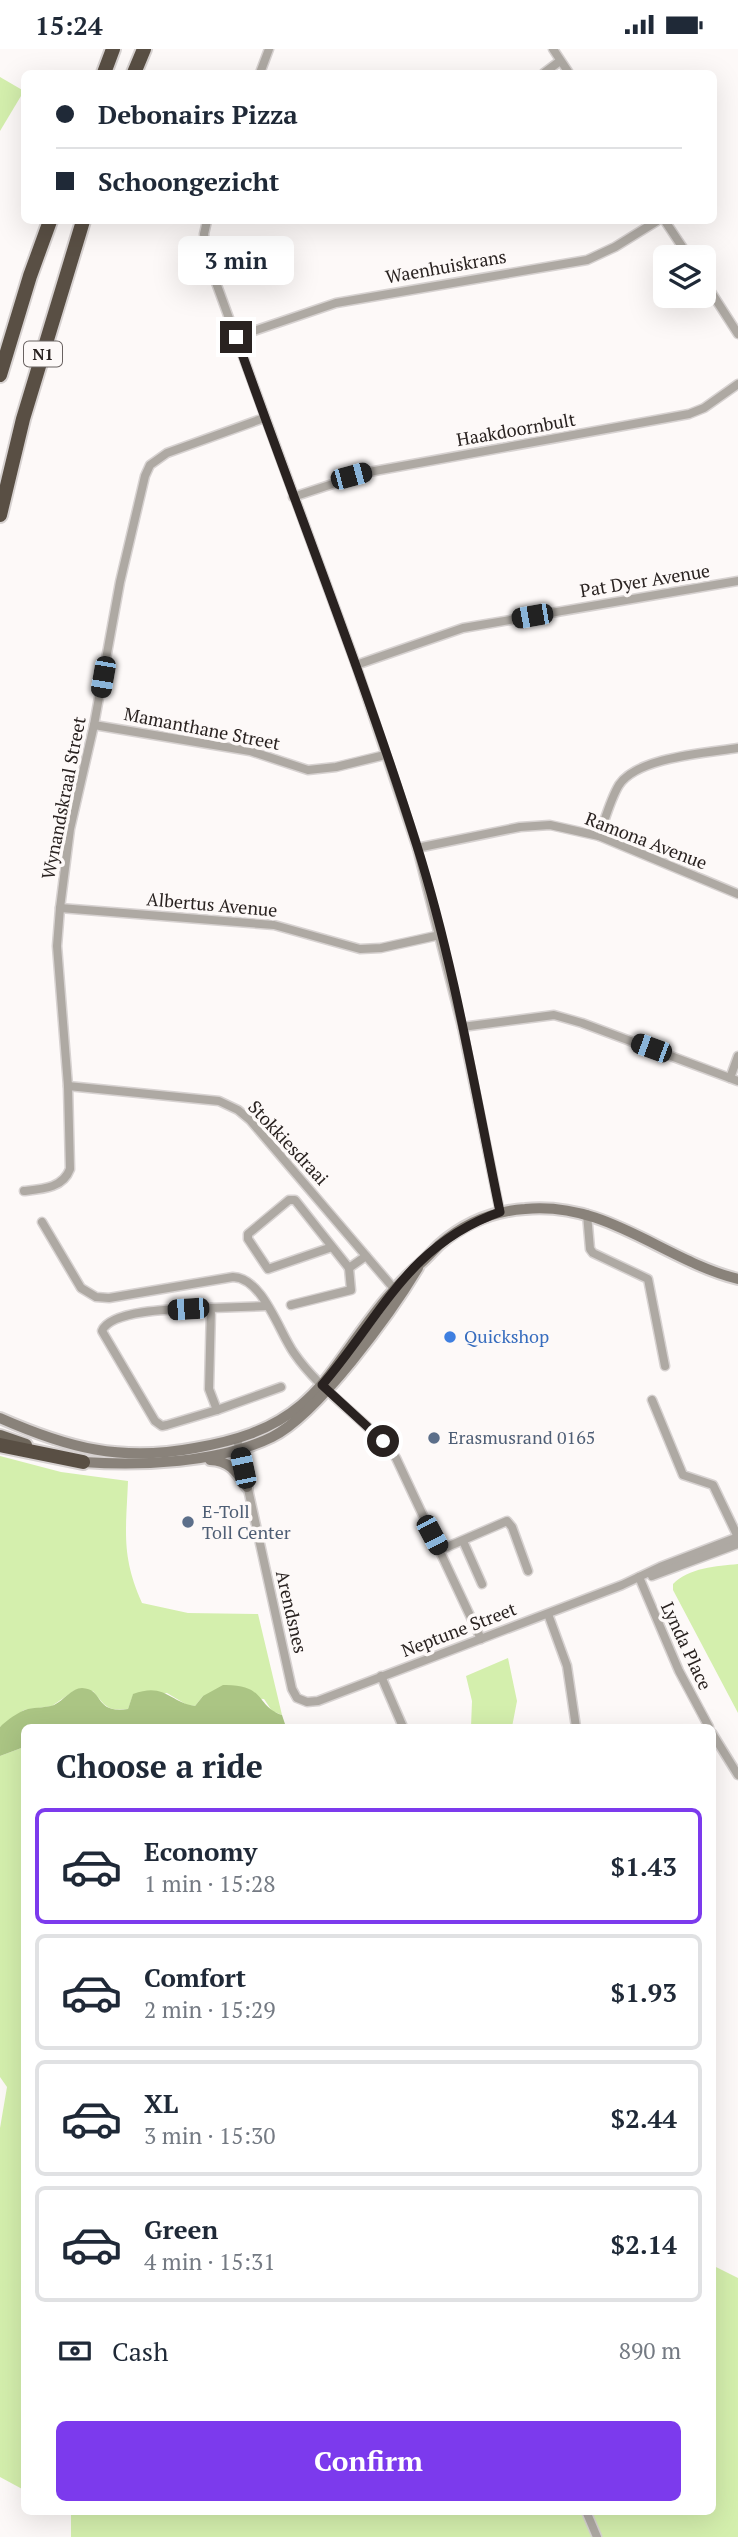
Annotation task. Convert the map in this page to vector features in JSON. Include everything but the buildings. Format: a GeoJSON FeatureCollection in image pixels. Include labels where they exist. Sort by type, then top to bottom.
{"type":"FeatureCollection","features":[{"type":"Feature","properties":{"kind":"highway"},"geometry":{"type":"LineString","coordinates":[[105,70],[113,49]]}},
{"type":"Feature","properties":{"kind":"highway"},"geometry":{"type":"LineString","coordinates":[[135,70],[144,49]]}},
{"type":"Feature","properties":{"kind":"highway","name":"N1"},"geometry":{"type":"LineString","coordinates":[[0,375],[49,224]]}},
{"type":"Feature","properties":{"kind":"highway","name":"N1"},"geometry":{"type":"LineString","coordinates":[[0,515],[23,419],[82,224]]}},
{"type":"Feature","properties":{"kind":"highway"},"geometry":{"type":"LineString","coordinates":[[0,1445],[83,1462]]}},
{"type":"Feature","properties":{"kind":"main road"},"geometry":{"type":"LineString","coordinates":[[0,1418],[52,1439],[124,1454],[165,1454],[238,1444],[279,1433],[296,1421],[378,1327],[406,1275],[452,1234],[474,1221],[500,1212],[552,1207],[587,1214],[616,1225],[704,1268],[738,1279]]}},
{"type":"Feature","properties":{"kind":"main road"},"geometry":{"type":"LineString","coordinates":[[0,1436],[83,1462],[118,1465],[213,1460],[225,1462],[233,1467],[247,1487]]}},
{"type":"Feature","properties":{"kind":"main road"},"geometry":{"type":"LineString","coordinates":[[160,1462],[218,1454],[238,1444]]}},
{"type":"Feature","properties":{"kind":"street"},"geometry":{"type":"LineString","coordinates":[[261,70],[269,49]]}},
{"type":"Feature","properties":{"kind":"street"},"geometry":{"type":"LineString","coordinates":[[552,49],[567,70]]}},
{"type":"Feature","properties":{"kind":"street"},"geometry":{"type":"LineString","coordinates":[[548,70],[560,61]]}},
{"type":"Feature","properties":{"kind":"street"},"geometry":{"type":"LineString","coordinates":[[206,224],[204,234],[206,258],[356,666],[417,848],[462,1027],[500,1212]]}},
{"type":"Feature","properties":{"kind":"street","name":"Waenhuiskrans"},"geometry":{"type":"LineString","coordinates":[[236,337],[336,303],[587,260],[608,251],[652,224]]}},
{"type":"Feature","properties":{"kind":"street"},"geometry":{"type":"LineString","coordinates":[[667,224],[681,245]]}},
{"type":"Feature","properties":{"kind":"street"},"geometry":{"type":"LineString","coordinates":[[716,300],[738,334]]}},
{"type":"Feature","properties":{"kind":"street","name":"Haakdoornbult"},"geometry":{"type":"LineString","coordinates":[[293,497],[369,471],[689,414],[704,408],[738,384]]}},
{"type":"Feature","properties":{"kind":"street","name":"Wynandskraal Street"},"geometry":{"type":"LineString","coordinates":[[24,1191],[58,1184],[68,1175],[71,1163],[57,946],[60,908],[70,829],[94,725],[120,582],[150,465],[183,447],[264,418]]}},
{"type":"Feature","properties":{"kind":"street","name":"Pat Dyer Avenue"},"geometry":{"type":"LineString","coordinates":[[356,666],[463,628],[738,582]]}},
{"type":"Feature","properties":{"kind":"street","name":"Mamanthane Street"},"geometry":{"type":"LineString","coordinates":[[94,725],[250,751],[308,770],[336,767],[385,755]]}},
{"type":"Feature","properties":{"kind":"street"},"geometry":{"type":"LineString","coordinates":[[599,836],[619,785],[629,775],[653,764],[738,748]]}},
{"type":"Feature","properties":{"kind":"street","name":"Ramona Avenue"},"geometry":{"type":"LineString","coordinates":[[417,848],[535,824],[568,828],[599,836],[738,894]]}},
{"type":"Feature","properties":{"kind":"street","name":"Albertus Avenue"},"geometry":{"type":"LineString","coordinates":[[60,908],[274,925],[360,949],[381,948],[440,935]]}},
{"type":"Feature","properties":{"kind":"street"},"geometry":{"type":"LineString","coordinates":[[462,1027],[554,1015],[734,1080],[738,1056]]}},
{"type":"Feature","properties":{"kind":"street","name":"Stokkiesdraai"},"geometry":{"type":"LineString","coordinates":[[68,1086],[219,1101],[230,1105],[250,1120],[397,1292]]}},
{"type":"Feature","properties":{"kind":"street"},"geometry":{"type":"LineString","coordinates":[[291,1305],[351,1290],[349,1268],[295,1200],[289,1200],[248,1234],[248,1239],[268,1269],[332,1247]]}},
{"type":"Feature","properties":{"kind":"street"},"geometry":{"type":"LineString","coordinates":[[587,1214],[590,1249],[593,1253],[648,1279],[665,1366]]}},
{"type":"Feature","properties":{"kind":"street"},"geometry":{"type":"LineString","coordinates":[[43,1222],[80,1288],[96,1297],[109,1298],[239,1277],[253,1284],[296,1356],[324,1387],[383,1441],[396,1458],[481,1639]]}},
{"type":"Feature","properties":{"kind":"street"},"geometry":{"type":"LineString","coordinates":[[349,1268],[366,1256]]}},
{"type":"Feature","properties":{"kind":"street"},"geometry":{"type":"LineString","coordinates":[[267,1306],[144,1312],[109,1321],[102,1331],[155,1420],[162,1426],[281,1387]]}},
{"type":"Feature","properties":{"kind":"street"},"geometry":{"type":"LineString","coordinates":[[211,1308],[209,1389],[216,1410]]}},
{"type":"Feature","properties":{"kind":"street"},"geometry":{"type":"LineString","coordinates":[[652,1400],[683,1475],[713,1485],[738,1537]]}},
{"type":"Feature","properties":{"kind":"street","name":"Arendsnes"},"geometry":{"type":"LineString","coordinates":[[238,1444],[292,1689],[297,1698],[307,1702]]}},
{"type":"Feature","properties":{"kind":"street"},"geometry":{"type":"LineString","coordinates":[[440,1550],[507,1521],[512,1527],[528,1571]]}},
{"type":"Feature","properties":{"kind":"street","name":"Neptune Street"},"geometry":{"type":"LineString","coordinates":[[307,1702],[318,1701],[548,1614],[738,1537]]}},
{"type":"Feature","properties":{"kind":"street"},"geometry":{"type":"LineString","coordinates":[[463,1541],[482,1584]]}},
{"type":"Feature","properties":{"kind":"street","name":"Neptune Street"},"geometry":{"type":"LineString","coordinates":[[639,1578],[738,1544]]}},
{"type":"Feature","properties":{"kind":"street","name":"Lynda Place"},"geometry":{"type":"LineString","coordinates":[[639,1578],[679,1671],[707,1724]]}},
{"type":"Feature","properties":{"kind":"street"},"geometry":{"type":"LineString","coordinates":[[548,1614],[567,1666],[576,1724]]}},
{"type":"Feature","properties":{"kind":"street"},"geometry":{"type":"LineString","coordinates":[[382,1676],[402,1724]]}},
{"type":"Feature","properties":{"kind":"street"},"geometry":{"type":"LineString","coordinates":[[716,1739],[738,1775]]}},
{"type":"Feature","properties":{"kind":"street"},"geometry":{"type":"LineString","coordinates":[[588,2515],[597,2537]]}},
{"type":"Feature","properties":{"kind":"green space"},"geometry":{"type":"Polygon","coordinates":[[[0,77],[21,89],[21,96],[0,131],[0,77]]]}},
{"type":"Feature","properties":{"kind":"green space"},"geometry":{"type":"Polygon","coordinates":[[[0,1456],[61,1472],[128,1481],[126,1543],[135,1586],[142,1603],[188,1613],[258,1614],[282,1715],[272,1711],[264,1699],[203,1696],[195,1706],[187,1705],[167,1693],[133,1695],[128,1709],[115,1709],[104,1704],[93,1691],[75,1690],[52,1706],[24,1710],[0,1727],[0,1456]]]}},
{"type":"Feature","properties":{"kind":"green space"},"geometry":{"type":"Polygon","coordinates":[[[738,1564],[738,1713],[673,1590],[673,1584],[695,1571],[738,1564]]]}},
{"type":"Feature","properties":{"kind":"green space"},"geometry":{"type":"Polygon","coordinates":[[[508,1658],[517,1701],[513,1724],[471,1724],[472,1701],[466,1676],[508,1658]]]}},
{"type":"Feature","properties":{"kind":"green space"},"geometry":{"type":"Polygon","coordinates":[[[223,1685],[247,1688],[282,1715],[285,1724],[21,1724],[21,1748],[0,1756],[0,1727],[3,1724],[24,1710],[54,1705],[78,1689],[89,1689],[104,1705],[117,1710],[128,1709],[133,1694],[144,1691],[160,1691],[195,1706],[203,1696],[223,1685]]]}},
{"type":"Feature","properties":{"kind":"green space"},"geometry":{"type":"Polygon","coordinates":[[[21,1748],[21,2488],[0,2477],[0,2128],[7,2087],[0,2077],[0,1756],[21,1748]]]}},
{"type":"Feature","properties":{"kind":"green space"},"geometry":{"type":"Polygon","coordinates":[[[716,2267],[738,2278],[738,2537],[71,2537],[71,2515],[716,2515],[716,2267]]]}},
{"type":"Feature","properties":{"kind":"place","name":"Quickshop"},"geometry":{"type":"Point","coordinates":[450,1337]}},
{"type":"Feature","properties":{"kind":"place","name":"Erasmusrand 0165"},"geometry":{"type":"Point","coordinates":[434,1438]}},
{"type":"Feature","properties":{"kind":"place","name":"E-Toll Toll Center"},"geometry":{"type":"Point","coordinates":[188,1522]}},
{"type":"Feature","properties":{"kind":"route"},"geometry":{"type":"LineString","coordinates":[[236,337],[356,666],[417,848],[462,1027],[500,1212],[474,1221],[452,1234],[406,1275],[322,1385],[383,1441]]}}]}
